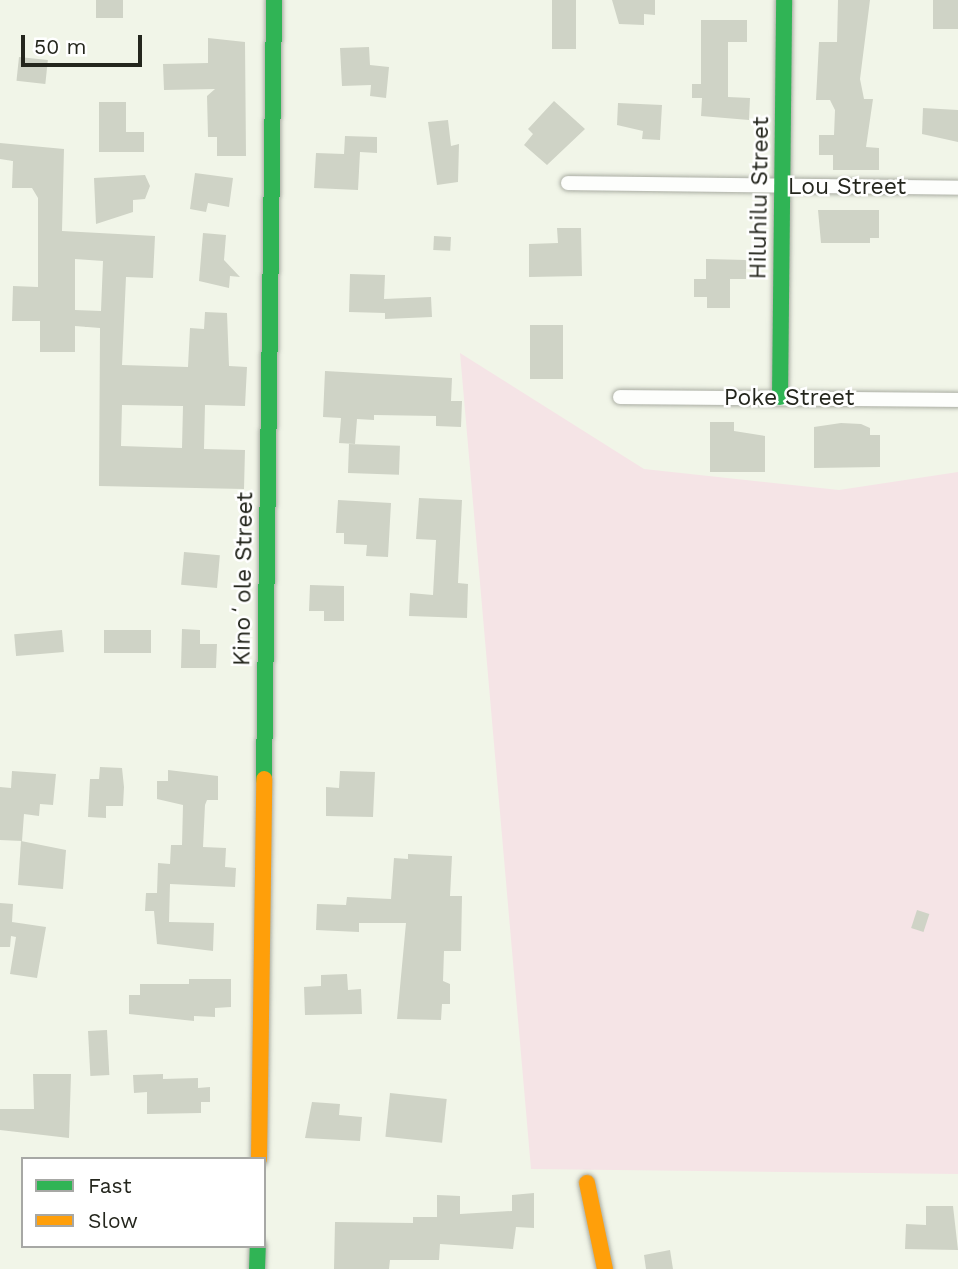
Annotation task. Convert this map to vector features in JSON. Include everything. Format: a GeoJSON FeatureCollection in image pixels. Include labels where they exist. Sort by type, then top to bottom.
{"type":"FeatureCollection","features":[{"type":"Feature","properties":{"kind":"street","name":"Kinoʻole Street"},"geometry":{"type":"LineString","coordinates":[[259,1157],[274,0]]}},
{"type":"Feature","properties":{"kind":"street","name":"Hiluhilu Street"},"geometry":{"type":"LineString","coordinates":[[780,397],[785,0]]}},
{"type":"Feature","properties":{"kind":"street","name":"Lou Street"},"geometry":{"type":"LineString","coordinates":[[568,183],[958,188]]}},
{"type":"Feature","properties":{"kind":"street","name":"Poke Street"},"geometry":{"type":"LineString","coordinates":[[620,397],[958,400]]}},
{"type":"Feature","properties":{"kind":"street"},"geometry":{"type":"LineString","coordinates":[[587,1183],[605,1269]]}},
{"type":"Feature","properties":{"kind":"street"},"geometry":{"type":"LineString","coordinates":[[257,1248],[257,1269]]}},
{"type":"Feature","properties":{"kind":"shaded area"},"geometry":{"type":"Polygon","coordinates":[[[460,353],[644,469],[839,490],[958,472],[958,1174],[531,1169],[460,353]]]}},
{"type":"Feature","properties":{"kind":"building"},"geometry":{"type":"Polygon","coordinates":[[[96,0],[123,0],[123,18],[96,18],[96,0]]]}},
{"type":"Feature","properties":{"kind":"building"},"geometry":{"type":"Polygon","coordinates":[[[552,0],[576,0],[576,49],[552,49],[552,0]]]}},
{"type":"Feature","properties":{"kind":"building"},"geometry":{"type":"Polygon","coordinates":[[[612,0],[655,0],[655,15],[644,14],[644,25],[619,24],[612,0]]]}},
{"type":"Feature","properties":{"kind":"building"},"geometry":{"type":"Polygon","coordinates":[[[838,0],[870,0],[860,79],[864,99],[873,99],[866,147],[879,148],[879,170],[833,170],[833,155],[819,155],[819,135],[834,135],[835,110],[830,100],[816,100],[819,42],[837,42],[838,0]]]}},
{"type":"Feature","properties":{"kind":"building"},"geometry":{"type":"Polygon","coordinates":[[[933,0],[958,0],[958,29],[933,29],[933,0]]]}},
{"type":"Feature","properties":{"kind":"building"},"geometry":{"type":"Polygon","coordinates":[[[701,20],[747,20],[747,42],[728,42],[728,97],[750,98],[749,120],[701,116],[702,98],[692,98],[692,84],[701,84],[701,20]]]}},
{"type":"Feature","properties":{"kind":"building"},"geometry":{"type":"Polygon","coordinates":[[[208,38],[245,42],[246,156],[217,156],[217,137],[208,137],[207,96],[215,89],[164,90],[163,64],[208,63],[208,38]]]}},
{"type":"Feature","properties":{"kind":"building"},"geometry":{"type":"Polygon","coordinates":[[[369,47],[370,65],[389,67],[386,98],[370,96],[371,85],[342,86],[340,48],[369,47]]]}},
{"type":"Feature","properties":{"kind":"building"},"geometry":{"type":"Polygon","coordinates":[[[19,57],[48,60],[45,84],[16,81],[19,57]]]}},
{"type":"Feature","properties":{"kind":"building"},"geometry":{"type":"Polygon","coordinates":[[[554,101],[585,129],[547,165],[524,145],[533,134],[528,129],[554,101]]]}},
{"type":"Feature","properties":{"kind":"building"},"geometry":{"type":"Polygon","coordinates":[[[99,102],[126,102],[126,132],[144,132],[144,152],[99,152],[99,102]]]}},
{"type":"Feature","properties":{"kind":"building"},"geometry":{"type":"Polygon","coordinates":[[[618,103],[662,105],[660,140],[642,139],[643,131],[617,125],[618,103]]]}},
{"type":"Feature","properties":{"kind":"building"},"geometry":{"type":"Polygon","coordinates":[[[923,108],[958,110],[958,142],[922,134],[923,108]]]}},
{"type":"Feature","properties":{"kind":"building"},"geometry":{"type":"Polygon","coordinates":[[[448,120],[451,146],[459,144],[458,182],[437,185],[428,122],[448,120]]]}},
{"type":"Feature","properties":{"kind":"building"},"geometry":{"type":"Polygon","coordinates":[[[345,136],[377,137],[377,153],[360,152],[358,190],[314,188],[316,153],[344,154],[345,136]]]}},
{"type":"Feature","properties":{"kind":"building"},"geometry":{"type":"Polygon","coordinates":[[[0,143],[64,149],[62,231],[155,236],[153,278],[126,277],[122,365],[188,367],[190,328],[204,329],[205,312],[227,313],[229,366],[247,367],[245,406],[205,405],[204,449],[245,450],[244,489],[99,486],[100,328],[75,326],[75,352],[40,352],[40,321],[12,321],[13,286],[38,287],[38,198],[32,188],[12,188],[13,161],[0,159],[0,143]],[[75,259],[75,310],[101,311],[103,261],[75,259]],[[122,405],[121,446],[182,448],[183,406],[122,405]]]}},
{"type":"Feature","properties":{"kind":"building"},"geometry":{"type":"Polygon","coordinates":[[[195,173],[233,178],[229,207],[208,203],[206,212],[190,209],[195,173]]]}},
{"type":"Feature","properties":{"kind":"building"},"geometry":{"type":"Polygon","coordinates":[[[145,175],[150,186],[145,199],[133,200],[133,212],[96,224],[94,178],[145,175]]]}},
{"type":"Feature","properties":{"kind":"building"},"geometry":{"type":"Polygon","coordinates":[[[818,210],[879,210],[879,238],[870,238],[870,243],[821,243],[818,210]]]}},
{"type":"Feature","properties":{"kind":"building"},"geometry":{"type":"Polygon","coordinates":[[[557,228],[581,228],[582,276],[529,277],[529,244],[558,243],[557,228]]]}},
{"type":"Feature","properties":{"kind":"building"},"geometry":{"type":"Polygon","coordinates":[[[203,233],[226,235],[224,260],[240,277],[230,276],[229,288],[199,281],[203,233]]]}},
{"type":"Feature","properties":{"kind":"building"},"geometry":{"type":"Polygon","coordinates":[[[434,236],[451,237],[450,251],[433,250],[434,236]]]}},
{"type":"Feature","properties":{"kind":"building"},"geometry":{"type":"Polygon","coordinates":[[[706,259],[746,260],[746,279],[730,279],[730,308],[707,308],[707,297],[694,297],[694,279],[706,279],[706,259]]]}},
{"type":"Feature","properties":{"kind":"building"},"geometry":{"type":"Polygon","coordinates":[[[350,274],[385,275],[384,299],[431,297],[432,317],[385,319],[385,313],[349,312],[350,274]]]}},
{"type":"Feature","properties":{"kind":"building"},"geometry":{"type":"Polygon","coordinates":[[[530,325],[563,325],[563,379],[530,379],[530,325]]]}},
{"type":"Feature","properties":{"kind":"building"},"geometry":{"type":"Polygon","coordinates":[[[325,371],[452,378],[451,401],[462,401],[461,427],[436,426],[436,416],[374,415],[374,420],[357,419],[355,444],[339,443],[341,418],[323,417],[325,371]]]}},
{"type":"Feature","properties":{"kind":"building"},"geometry":{"type":"Polygon","coordinates":[[[710,422],[734,422],[734,431],[765,436],[765,472],[710,472],[710,422]]]}},
{"type":"Feature","properties":{"kind":"building"},"geometry":{"type":"Polygon","coordinates":[[[841,423],[861,424],[870,428],[870,435],[880,435],[880,467],[814,468],[814,427],[841,423]]]}},
{"type":"Feature","properties":{"kind":"building"},"geometry":{"type":"Polygon","coordinates":[[[349,444],[400,446],[399,475],[348,473],[349,444]]]}},
{"type":"Feature","properties":{"kind":"building"},"geometry":{"type":"Polygon","coordinates":[[[419,498],[462,500],[458,583],[468,584],[467,618],[409,616],[410,593],[433,595],[436,540],[416,539],[419,498]]]}},
{"type":"Feature","properties":{"kind":"building"},"geometry":{"type":"Polygon","coordinates":[[[338,500],[391,503],[388,557],[366,556],[367,545],[344,544],[344,533],[336,533],[338,500]]]}},
{"type":"Feature","properties":{"kind":"building"},"geometry":{"type":"Polygon","coordinates":[[[184,552],[220,555],[217,588],[181,585],[184,552]]]}},
{"type":"Feature","properties":{"kind":"building"},"geometry":{"type":"Polygon","coordinates":[[[310,585],[344,586],[344,621],[324,621],[324,611],[309,611],[310,585]]]}},
{"type":"Feature","properties":{"kind":"building"},"geometry":{"type":"Polygon","coordinates":[[[182,629],[200,630],[200,644],[217,644],[216,668],[181,668],[182,629]]]}},
{"type":"Feature","properties":{"kind":"building"},"geometry":{"type":"Polygon","coordinates":[[[62,630],[64,652],[16,656],[14,634],[62,630]]]}},
{"type":"Feature","properties":{"kind":"building"},"geometry":{"type":"Polygon","coordinates":[[[104,630],[151,630],[151,653],[104,653],[104,630]]]}},
{"type":"Feature","properties":{"kind":"building"},"geometry":{"type":"Polygon","coordinates":[[[100,767],[122,768],[123,806],[106,806],[106,818],[88,817],[90,779],[99,779],[100,767]]]}},
{"type":"Feature","properties":{"kind":"building"},"geometry":{"type":"Polygon","coordinates":[[[168,770],[218,776],[218,800],[207,800],[205,805],[203,847],[226,848],[225,867],[236,868],[235,887],[170,884],[169,922],[214,923],[213,951],[157,944],[154,911],[145,911],[146,893],[157,893],[158,863],[170,864],[171,845],[182,845],[183,805],[157,799],[157,781],[168,781],[168,770]]]}},
{"type":"Feature","properties":{"kind":"building"},"geometry":{"type":"Polygon","coordinates":[[[12,771],[56,774],[53,805],[40,804],[39,816],[24,814],[22,841],[0,840],[0,787],[11,788],[12,771]]]}},
{"type":"Feature","properties":{"kind":"building"},"geometry":{"type":"Polygon","coordinates":[[[340,771],[375,772],[373,817],[326,816],[326,787],[339,788],[340,771]]]}},
{"type":"Feature","properties":{"kind":"building"},"geometry":{"type":"Polygon","coordinates":[[[21,841],[66,850],[63,889],[18,885],[21,841]]]}},
{"type":"Feature","properties":{"kind":"building"},"geometry":{"type":"Polygon","coordinates":[[[408,854],[452,856],[450,896],[462,896],[461,951],[444,951],[443,981],[450,984],[450,1004],[442,1004],[441,1020],[397,1019],[406,923],[359,923],[359,932],[316,930],[317,904],[346,905],[347,897],[391,899],[394,858],[408,859],[408,854]]]}},
{"type":"Feature","properties":{"kind":"building"},"geometry":{"type":"Polygon","coordinates":[[[0,903],[13,904],[12,922],[46,927],[37,978],[10,974],[16,937],[11,936],[10,947],[0,947],[0,903]]]}},
{"type":"Feature","properties":{"kind":"building"},"geometry":{"type":"Polygon","coordinates":[[[917,910],[929,914],[923,932],[911,928],[917,910]]]}},
{"type":"Feature","properties":{"kind":"building"},"geometry":{"type":"Polygon","coordinates":[[[347,974],[348,990],[361,989],[362,1014],[305,1015],[304,987],[321,986],[321,975],[347,974]]]}},
{"type":"Feature","properties":{"kind":"building"},"geometry":{"type":"Polygon","coordinates":[[[189,979],[231,979],[231,1007],[215,1008],[215,1017],[194,1016],[194,1021],[129,1014],[129,995],[140,995],[140,984],[189,984],[189,979]]]}},
{"type":"Feature","properties":{"kind":"building"},"geometry":{"type":"Polygon","coordinates":[[[107,1030],[109,1075],[90,1076],[88,1031],[107,1030]]]}},
{"type":"Feature","properties":{"kind":"building"},"geometry":{"type":"Polygon","coordinates":[[[33,1074],[71,1074],[69,1138],[0,1130],[0,1109],[34,1109],[33,1074]]]}},
{"type":"Feature","properties":{"kind":"building"},"geometry":{"type":"Polygon","coordinates":[[[163,1074],[163,1079],[198,1078],[198,1088],[210,1087],[210,1102],[201,1102],[201,1113],[147,1114],[147,1092],[134,1093],[133,1075],[163,1074]]]}},
{"type":"Feature","properties":{"kind":"building"},"geometry":{"type":"Polygon","coordinates":[[[390,1093],[447,1099],[442,1143],[385,1137],[390,1093]]]}},
{"type":"Feature","properties":{"kind":"building"},"geometry":{"type":"Polygon","coordinates":[[[312,1102],[340,1104],[339,1115],[362,1117],[360,1141],[305,1138],[312,1102]]]}},
{"type":"Feature","properties":{"kind":"building"},"geometry":{"type":"Polygon","coordinates":[[[534,1193],[534,1228],[516,1227],[513,1249],[440,1244],[439,1260],[390,1260],[389,1269],[334,1269],[335,1222],[413,1223],[413,1217],[437,1217],[437,1195],[460,1196],[460,1214],[512,1211],[512,1195],[534,1193]]]}},
{"type":"Feature","properties":{"kind":"building"},"geometry":{"type":"Polygon","coordinates":[[[926,1206],[953,1206],[958,1250],[905,1249],[906,1224],[926,1225],[926,1206]]]}},
{"type":"Feature","properties":{"kind":"building"},"geometry":{"type":"Polygon","coordinates":[[[670,1250],[673,1269],[646,1269],[644,1255],[670,1250]]]}},
{"type":"Feature","properties":{"kind":"traffic: fast"},"geometry":{"type":"LineString","coordinates":[[264,779],[274,0]]}},
{"type":"Feature","properties":{"kind":"traffic: fast"},"geometry":{"type":"LineString","coordinates":[[780,397],[784,0]]}},
{"type":"Feature","properties":{"kind":"traffic: fast"},"geometry":{"type":"LineString","coordinates":[[257,1269],[258,1248]]}},
{"type":"Feature","properties":{"kind":"traffic: slow"},"geometry":{"type":"LineString","coordinates":[[259,1157],[264,779]]}},
{"type":"Feature","properties":{"kind":"traffic: slow"},"geometry":{"type":"LineString","coordinates":[[587,1183],[605,1269]]}}]}
